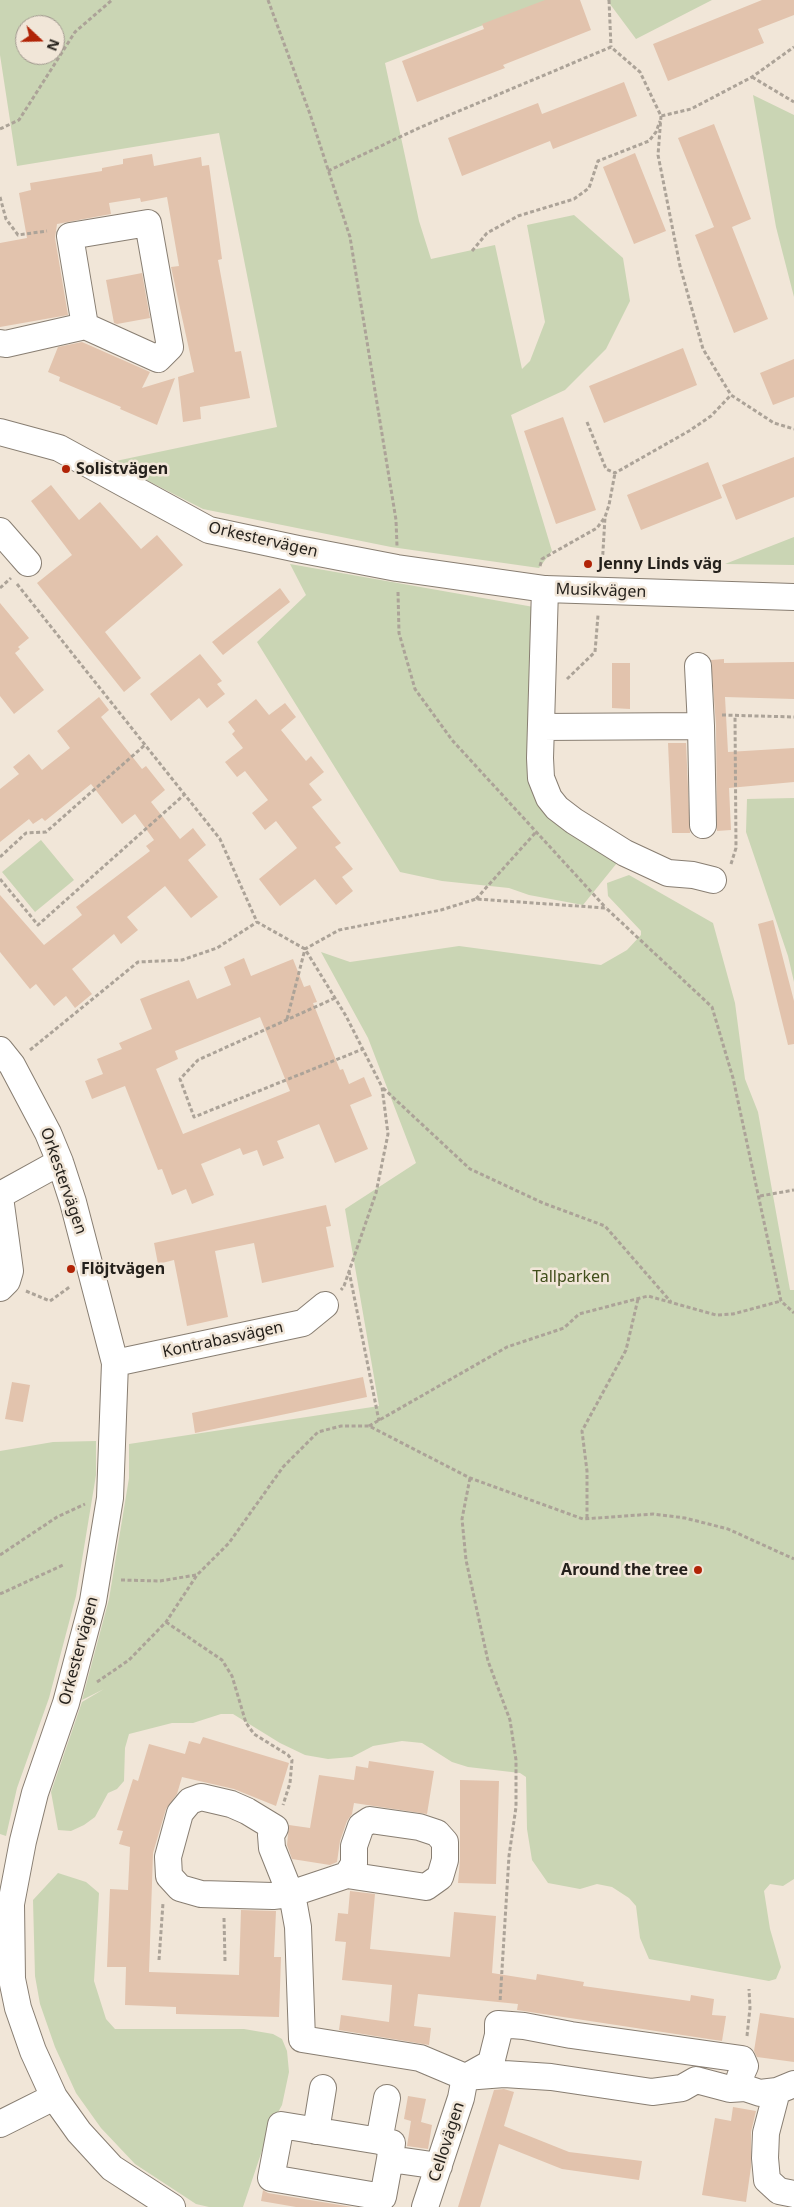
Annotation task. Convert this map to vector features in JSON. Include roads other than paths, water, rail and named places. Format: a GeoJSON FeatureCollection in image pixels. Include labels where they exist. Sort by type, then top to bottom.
{"type":"FeatureCollection","features":[{"type":"Feature","properties":{"kind":"street"},"geometry":{"type":"LineString","coordinates":[[0,342],[6,344],[85,326],[158,360],[170,347],[148,223],[70,236],[85,326]]}},
{"type":"Feature","properties":{"kind":"street","name":"Orkestervägen"},"geometry":{"type":"LineString","coordinates":[[0,432],[59,448],[210,530],[398,568],[539,588]]}},
{"type":"Feature","properties":{"kind":"street"},"geometry":{"type":"LineString","coordinates":[[0,531],[20,570]]}},
{"type":"Feature","properties":{"kind":"street","name":"Musikvägen"},"geometry":{"type":"LineString","coordinates":[[721,875],[668,873],[625,853],[557,808],[549,798],[541,778],[539,588],[794,597]]}},
{"type":"Feature","properties":{"kind":"street"},"geometry":{"type":"LineString","coordinates":[[698,666],[703,825]]}},
{"type":"Feature","properties":{"kind":"street"},"geometry":{"type":"LineString","coordinates":[[541,727],[700,719]]}},
{"type":"Feature","properties":{"kind":"street","name":"Orkestervägen"},"geometry":{"type":"LineString","coordinates":[[6,1057],[48,1133],[60,1162],[76,1211],[115,1363],[110,1498],[93,1601],[66,1703],[35,1793],[11,1904],[12,1980],[18,2008],[33,2051],[54,2097],[78,2132],[112,2168],[172,2207]]}},
{"type":"Feature","properties":{"kind":"street"},"geometry":{"type":"LineString","coordinates":[[0,1288],[7,1281],[10,1271],[0,1196],[60,1162]]}},
{"type":"Feature","properties":{"kind":"street","name":"Kontrabasvägen"},"geometry":{"type":"LineString","coordinates":[[115,1363],[302,1324],[325,1305]]}},
{"type":"Feature","properties":{"kind":"street"},"geometry":{"type":"LineString","coordinates":[[347,1875],[290,1894],[272,1896],[201,1894],[180,1888],[169,1876],[168,1857],[172,1835],[180,1813],[190,1801],[202,1797],[231,1804],[275,1828],[271,1835],[272,1848],[290,1894],[298,1927],[302,2038],[420,2058],[466,2077],[504,2074],[551,2077],[652,2092],[682,2088],[696,2080],[730,2089],[745,2088],[760,2093],[786,2088]]}},
{"type":"Feature","properties":{"kind":"street"},"geometry":{"type":"LineString","coordinates":[[466,2077],[491,2063],[498,2036],[498,2024],[524,2026],[571,2035],[742,2059],[746,2066],[740,2077],[745,2088]]}},
{"type":"Feature","properties":{"kind":"street","name":"Cellovägen"},"geometry":{"type":"LineString","coordinates":[[425,2207],[462,2098],[466,2077]]}},
{"type":"Feature","properties":{"kind":"street"},"geometry":{"type":"LineString","coordinates":[[316,2131],[323,2088]]}},
{"type":"Feature","properties":{"kind":"street"},"geometry":{"type":"LineString","coordinates":[[786,2088],[766,2133],[765,2158],[768,2180],[779,2191],[794,2194]]}},
{"type":"Feature","properties":{"kind":"street"},"geometry":{"type":"LineString","coordinates":[[0,2124],[54,2097]]}},
{"type":"Feature","properties":{"kind":"street"},"geometry":{"type":"LineString","coordinates":[[386,2098],[385,2150],[383,2197],[271,2178],[281,2125],[316,2131],[385,2150],[439,2166]]}},
{"type":"Feature","properties":{"kind":"place","name":"Solistvägen"},"geometry":{"type":"Point","coordinates":[66,469]}},
{"type":"Feature","properties":{"kind":"place","name":"Jenny Linds väg"},"geometry":{"type":"Point","coordinates":[588,564]}},
{"type":"Feature","properties":{"kind":"place","name":"Flöjtvägen"},"geometry":{"type":"Point","coordinates":[71,1269]}},
{"type":"Feature","properties":{"kind":"place","name":"Around the tree"},"geometry":{"type":"Point","coordinates":[698,1570]}},
{"type":"Feature","properties":{"kind":"park label","name":"Tallparken"},"geometry":{"type":"Point","coordinates":[571,1277]}}]}
